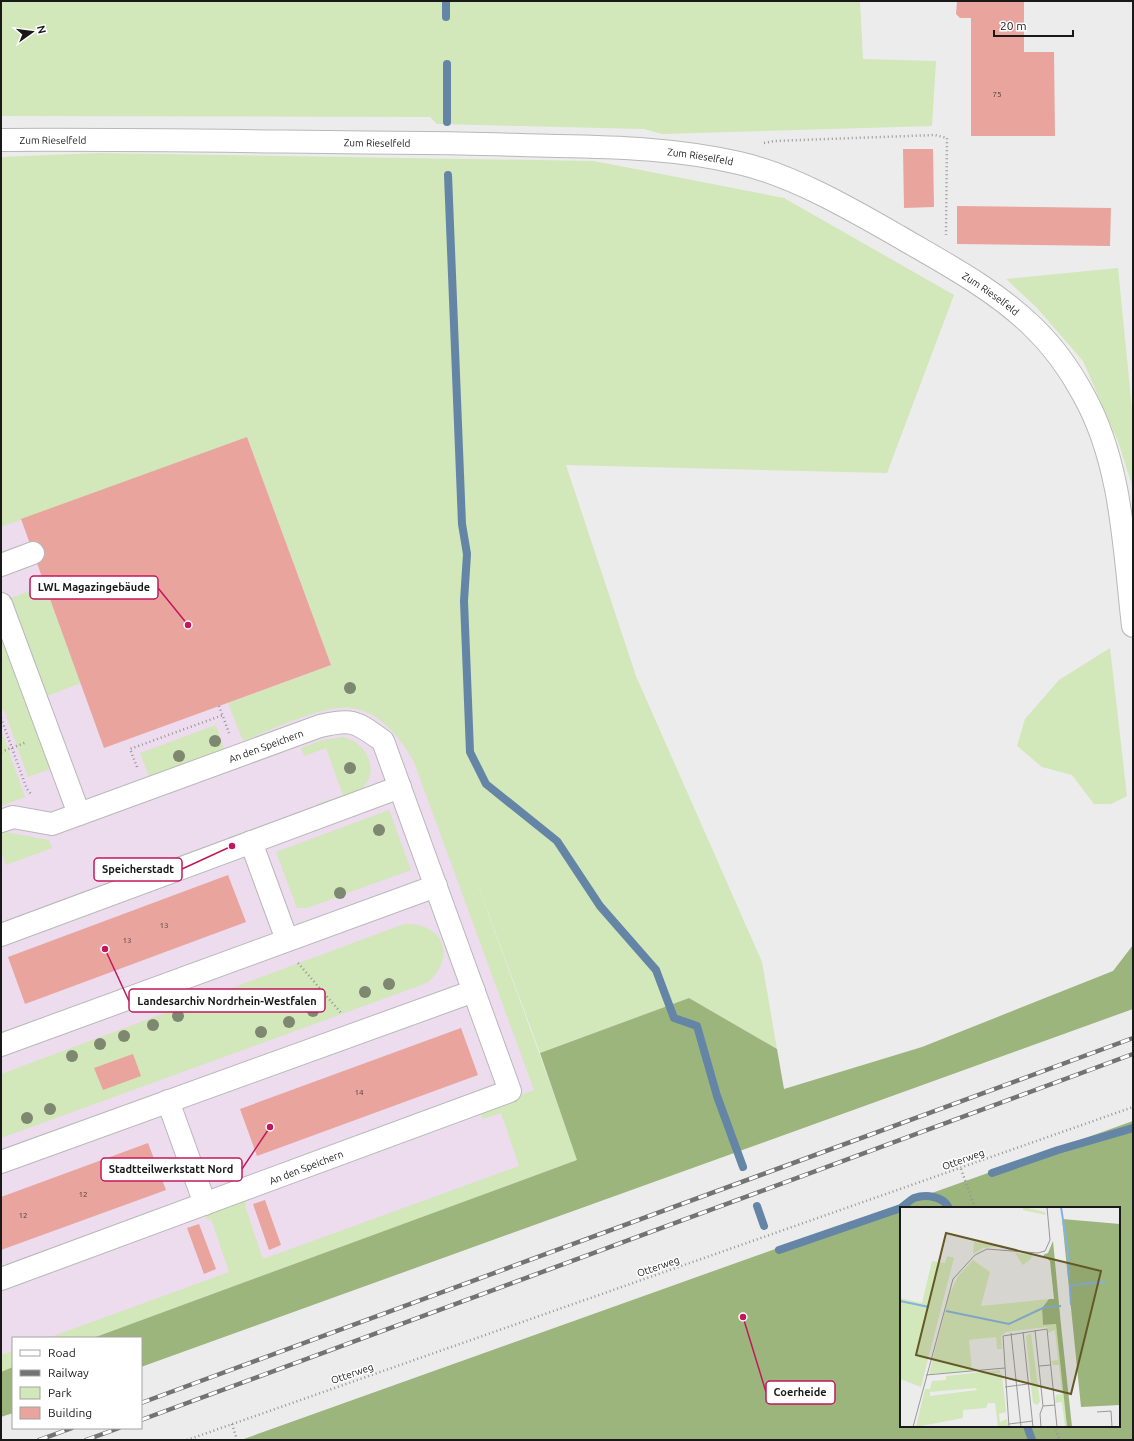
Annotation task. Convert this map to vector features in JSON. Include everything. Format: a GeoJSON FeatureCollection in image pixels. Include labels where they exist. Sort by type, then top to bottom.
{"type":"FeatureCollection","features":[{"type":"Feature","properties":{"kind":"street","name":"Zum Rieselfeld"},"geometry":{"type":"LineString","coordinates":[[1,140],[446,143],[614,147],[668,150],[744,164],[792,181],[846,206],[946,263],[1004,301],[1034,328],[1062,361],[1084,394],[1101,436],[1113,477],[1121,520],[1133,626]]}},
{"type":"Feature","properties":{"kind":"street"},"geometry":{"type":"LineString","coordinates":[[1,565],[33,554]]}},
{"type":"Feature","properties":{"kind":"street"},"geometry":{"type":"LineString","coordinates":[[1,604],[79,814]]}},
{"type":"Feature","properties":{"kind":"street","name":"An den Speichern"},"geometry":{"type":"LineString","coordinates":[[1,1279],[510,1091],[383,741],[357,723],[339,722],[320,726],[52,824]]}},
{"type":"Feature","properties":{"kind":"street"},"geometry":{"type":"LineString","coordinates":[[1,934],[400,787]]}},
{"type":"Feature","properties":{"kind":"street"},"geometry":{"type":"LineString","coordinates":[[1,821],[13,817],[52,824]]}},
{"type":"Feature","properties":{"kind":"street"},"geometry":{"type":"LineString","coordinates":[[251,842],[283,942]]}},
{"type":"Feature","properties":{"kind":"street"},"geometry":{"type":"LineString","coordinates":[[1,1045],[436,886]]}},
{"type":"Feature","properties":{"kind":"street"},"geometry":{"type":"LineString","coordinates":[[1,1162],[474,991]]}},
{"type":"Feature","properties":{"kind":"street"},"geometry":{"type":"LineString","coordinates":[[168,1102],[205,1204]]}},
{"type":"Feature","properties":{"kind":"path"},"geometry":{"type":"LineString","coordinates":[[759,144],[774,141],[927,135],[947,138],[946,263]]}},
{"type":"Feature","properties":{"kind":"path"},"geometry":{"type":"LineString","coordinates":[[219,706],[228,730]]}},
{"type":"Feature","properties":{"kind":"path"},"geometry":{"type":"LineString","coordinates":[[145,790],[130,749],[223,715]]}},
{"type":"Feature","properties":{"kind":"path"},"geometry":{"type":"LineString","coordinates":[[1,718],[27,789],[52,824]]}},
{"type":"Feature","properties":{"kind":"path"},"geometry":{"type":"LineString","coordinates":[[1,752],[32,741]]}},
{"type":"Feature","properties":{"kind":"path"},"geometry":{"type":"LineString","coordinates":[[283,942],[358,1032]]}},
{"type":"Feature","properties":{"kind":"path","name":"Otterweg"},"geometry":{"type":"LineString","coordinates":[[187,1440],[961,1169],[1133,1107]]}},
{"type":"Feature","properties":{"kind":"path"},"geometry":{"type":"LineString","coordinates":[[961,1169],[975,1207]]}},
{"type":"Feature","properties":{"kind":"path"},"geometry":{"type":"LineString","coordinates":[[232,1424],[237,1440]]}},
{"type":"Feature","properties":{"kind":"path"},"geometry":{"type":"LineString","coordinates":[[1054,1427],[1060,1440]]}},
{"type":"Feature","properties":{"kind":"shaded area"},"geometry":{"type":"Polygon","coordinates":[[[1,164],[214,165],[582,1172],[132,1337],[12,1337],[12,1381],[1,1385],[1,164]]]}},
{"type":"Feature","properties":{"kind":"green space"},"geometry":{"type":"Polygon","coordinates":[[[1,1],[860,1],[863,59],[936,61],[932,126],[662,134],[644,129],[437,124],[430,117],[1,116],[1,1]]]}},
{"type":"Feature","properties":{"kind":"green space"},"geometry":{"type":"Polygon","coordinates":[[[98,153],[594,161],[784,198],[954,295],[887,473],[566,465],[636,676],[762,962],[777,1049],[689,998],[540,1053],[462,842],[578,1160],[96,1337],[51,1337],[229,1272],[211,1219],[207,1220],[204,1212],[244,1197],[245,1206],[263,1259],[519,1166],[501,1113],[483,1119],[479,1110],[534,1090],[414,762],[403,744],[380,720],[362,710],[351,708],[326,710],[312,714],[243,741],[228,703],[331,665],[247,437],[1,527],[1,157],[98,153]]]}},
{"type":"Feature","properties":{"kind":"green space"},"geometry":{"type":"Polygon","coordinates":[[[1118,268],[1133,419],[1133,489],[1119,444],[1083,361],[1037,308],[1006,279],[1118,268]]]}},
{"type":"Feature","properties":{"kind":"green space"},"geometry":{"type":"Polygon","coordinates":[[[45,585],[81,683],[47,696],[11,598],[45,585]]]}},
{"type":"Feature","properties":{"kind":"green space"},"geometry":{"type":"Polygon","coordinates":[[[1,637],[50,769],[28,777],[4,710],[1,711],[1,637]]]}},
{"type":"Feature","properties":{"kind":"green space"},"geometry":{"type":"Polygon","coordinates":[[[1110,648],[1127,796],[1111,804],[1094,804],[1072,775],[1042,767],[1017,746],[1025,719],[1059,680],[1110,648]]]}},
{"type":"Feature","properties":{"kind":"green space"},"geometry":{"type":"Polygon","coordinates":[[[216,725],[224,749],[149,776],[140,753],[216,725]]]}},
{"type":"Feature","properties":{"kind":"green space"},"geometry":{"type":"Polygon","coordinates":[[[1,730],[25,797],[1,806],[1,730]]]}},
{"type":"Feature","properties":{"kind":"green space"},"geometry":{"type":"Polygon","coordinates":[[[343,737],[352,740],[365,752],[371,768],[370,776],[366,784],[355,794],[319,807],[317,804],[343,795],[326,748],[304,756],[301,748],[323,740],[343,737]]]}},
{"type":"Feature","properties":{"kind":"green space"},"geometry":{"type":"Polygon","coordinates":[[[389,810],[411,870],[307,908],[297,908],[276,852],[389,810]]]}},
{"type":"Feature","properties":{"kind":"green space"},"geometry":{"type":"Polygon","coordinates":[[[5,832],[49,840],[52,848],[6,865],[1,850],[1,834],[5,832]]]}},
{"type":"Feature","properties":{"kind":"green space"},"geometry":{"type":"Polygon","coordinates":[[[404,924],[418,925],[429,929],[437,935],[442,943],[442,963],[427,983],[1,1138],[1,1074],[404,924]]]}},
{"type":"Feature","properties":{"kind":"green space"},"geometry":{"type":"Polygon","coordinates":[[[1133,945],[1133,1009],[142,1367],[142,1337],[96,1337],[577,1160],[540,1053],[689,998],[777,1049],[784,1089],[922,1047],[1113,971],[1133,945]]]}},
{"type":"Feature","properties":{"kind":"green space"},"geometry":{"type":"Polygon","coordinates":[[[1133,1121],[1133,1440],[241,1440],[1133,1121]]]}},
{"type":"Feature","properties":{"kind":"green space"},"geometry":{"type":"Polygon","coordinates":[[[12,1351],[12,1367],[1,1372],[1,1355],[12,1351]]]}},
{"type":"Feature","properties":{"kind":"green space"},"geometry":{"type":"Polygon","coordinates":[[[12,1367],[12,1413],[1,1417],[1,1372],[12,1367]]]}},
{"type":"Feature","properties":{"kind":"building"},"geometry":{"type":"Polygon","coordinates":[[[957,1],[1024,1],[1024,52],[1054,52],[1055,136],[971,136],[971,18],[960,18],[956,14],[957,1]]]}},
{"type":"Feature","properties":{"kind":"building"},"geometry":{"type":"Polygon","coordinates":[[[903,149],[933,149],[934,207],[904,208],[903,149]]]}},
{"type":"Feature","properties":{"kind":"building"},"geometry":{"type":"Polygon","coordinates":[[[957,206],[1111,208],[1110,246],[957,244],[957,206]]]}},
{"type":"Feature","properties":{"kind":"building"},"geometry":{"type":"Polygon","coordinates":[[[247,437],[331,665],[104,748],[21,519],[247,437]]]}},
{"type":"Feature","properties":{"kind":"building"},"geometry":{"type":"Polygon","coordinates":[[[228,875],[246,922],[25,1004],[8,957],[228,875]]]}},
{"type":"Feature","properties":{"kind":"building"},"geometry":{"type":"Polygon","coordinates":[[[461,1028],[478,1075],[257,1156],[240,1109],[461,1028]]]}},
{"type":"Feature","properties":{"kind":"building"},"geometry":{"type":"Polygon","coordinates":[[[133,1054],[141,1076],[103,1090],[94,1068],[133,1054]]]}},
{"type":"Feature","properties":{"kind":"building"},"geometry":{"type":"Polygon","coordinates":[[[148,1143],[166,1190],[1,1250],[1,1197],[148,1143]]]}},
{"type":"Feature","properties":{"kind":"building"},"geometry":{"type":"Polygon","coordinates":[[[265,1200],[281,1245],[269,1250],[253,1204],[265,1200]]]}},
{"type":"Feature","properties":{"kind":"building"},"geometry":{"type":"Polygon","coordinates":[[[199,1224],[216,1269],[204,1274],[187,1228],[199,1224]]]}},
{"type":"Feature","properties":{"kind":"waterway"},"geometry":{"type":"LineString","coordinates":[[446,1],[446,17]]}},
{"type":"Feature","properties":{"kind":"waterway"},"geometry":{"type":"LineString","coordinates":[[447,64],[447,122]]}},
{"type":"Feature","properties":{"kind":"waterway"},"geometry":{"type":"LineString","coordinates":[[448,175],[462,524],[467,554],[464,601],[470,752],[486,784],[557,841],[600,906],[656,970],[674,1018],[697,1026],[717,1096],[743,1167]]}},
{"type":"Feature","properties":{"kind":"waterway"},"geometry":{"type":"LineString","coordinates":[[992,1173],[1058,1150],[1133,1128]]}},
{"type":"Feature","properties":{"kind":"waterway"},"geometry":{"type":"LineString","coordinates":[[902,1207],[912,1199],[924,1196],[934,1197],[943,1201],[948,1207]]}},
{"type":"Feature","properties":{"kind":"waterway"},"geometry":{"type":"LineString","coordinates":[[757,1206],[764,1226]]}},
{"type":"Feature","properties":{"kind":"waterway"},"geometry":{"type":"LineString","coordinates":[[779,1250],[900,1208]]}},
{"type":"Feature","properties":{"kind":"waterway"},"geometry":{"type":"LineString","coordinates":[[1027,1427],[1032,1440]]}},
{"type":"Feature","properties":{"kind":"railway"},"geometry":{"type":"LineString","coordinates":[[142,1403],[1133,1038]]}},
{"type":"Feature","properties":{"kind":"railway"},"geometry":{"type":"LineString","coordinates":[[142,1420],[1133,1054]]}},
{"type":"Feature","properties":{"kind":"railway"},"geometry":{"type":"LineString","coordinates":[[39,1440],[69,1429]]}},
{"type":"Feature","properties":{"kind":"railway"},"geometry":{"type":"LineString","coordinates":[[86,1440],[116,1429]]}},
{"type":"Feature","properties":{"kind":"place","name":"LWL Magazingebäude"},"geometry":{"type":"Point","coordinates":[188,625]}},
{"type":"Feature","properties":{"kind":"place","name":"Speicherstadt"},"geometry":{"type":"Point","coordinates":[232,846]}},
{"type":"Feature","properties":{"kind":"place","name":"Landesarchiv Nordrhein-Westfalen"},"geometry":{"type":"Point","coordinates":[105,949]}},
{"type":"Feature","properties":{"kind":"place","name":"Stadtteilwerkstatt Nord"},"geometry":{"type":"Point","coordinates":[270,1127]}},
{"type":"Feature","properties":{"kind":"place","name":"Coerheide"},"geometry":{"type":"Point","coordinates":[743,1317]}}]}
